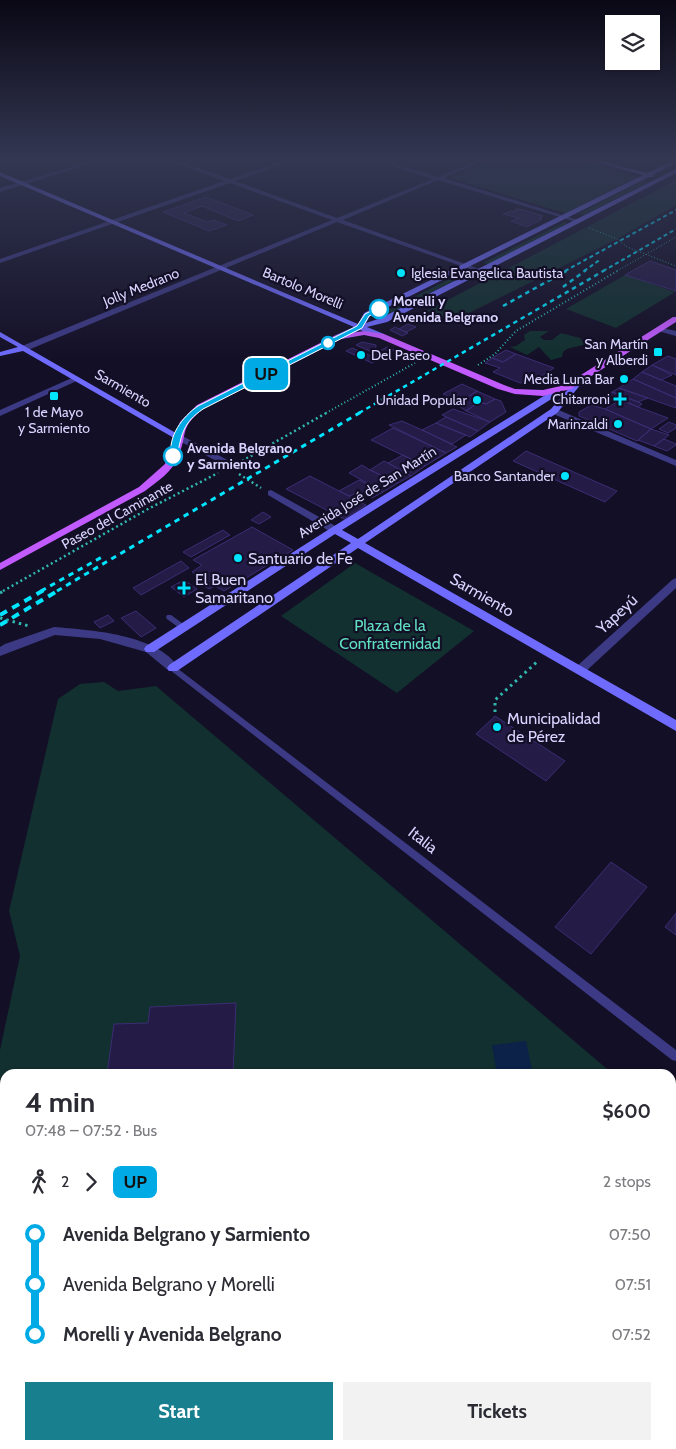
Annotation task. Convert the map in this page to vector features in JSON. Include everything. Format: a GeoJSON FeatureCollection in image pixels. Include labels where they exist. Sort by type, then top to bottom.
{"type":"FeatureCollection","features":[{"type":"Feature","properties":{"kind":"main road","name":"Avenida José de San Martín"},"geometry":{"type":"LineString","coordinates":[[558,391],[578,383],[676,319]]}},
{"type":"Feature","properties":{"kind":"main road"},"geometry":{"type":"LineString","coordinates":[[0,567],[149,483],[168,465],[173,456],[177,436],[184,422],[200,407],[340,337],[364,334],[381,336]]}},
{"type":"Feature","properties":{"kind":"main road","name":"Bartolo Morelli"},"geometry":{"type":"LineString","coordinates":[[381,336],[516,391]]}},
{"type":"Feature","properties":{"kind":"main road"},"geometry":{"type":"LineString","coordinates":[[516,391],[544,393],[558,391]]}},
{"type":"Feature","properties":{"kind":"street"},"geometry":{"type":"LineString","coordinates":[[0,261],[102,226]]}},
{"type":"Feature","properties":{"kind":"street","name":"Bartolo Morelli"},"geometry":{"type":"LineString","coordinates":[[120,226],[381,336]]}},
{"type":"Feature","properties":{"kind":"street","name":"Jolly Medrano"},"geometry":{"type":"LineString","coordinates":[[25,348],[323,226]]}},
{"type":"Feature","properties":{"kind":"street"},"geometry":{"type":"LineString","coordinates":[[353,226],[480,271]]}},
{"type":"Feature","properties":{"kind":"street"},"geometry":{"type":"LineString","coordinates":[[360,327],[367,315],[547,226]]}},
{"type":"Feature","properties":{"kind":"street"},"geometry":{"type":"LineString","coordinates":[[340,337],[360,327],[384,320],[569,226]]}},
{"type":"Feature","properties":{"kind":"street"},"geometry":{"type":"LineString","coordinates":[[661,329],[676,334]]}},
{"type":"Feature","properties":{"kind":"street","name":"Sarmiento"},"geometry":{"type":"LineString","coordinates":[[0,334],[232,466]]}},
{"type":"Feature","properties":{"kind":"street"},"geometry":{"type":"LineString","coordinates":[[0,354],[25,348]]}},
{"type":"Feature","properties":{"kind":"street"},"geometry":{"type":"LineString","coordinates":[[0,414],[77,379]]}},
{"type":"Feature","properties":{"kind":"street","name":"Avenida José de San Martín"},"geometry":{"type":"LineString","coordinates":[[173,668],[554,411],[578,383]]}},
{"type":"Feature","properties":{"kind":"street","name":"Bartolo Morelli"},"geometry":{"type":"LineString","coordinates":[[516,391],[554,411],[676,464]]}},
{"type":"Feature","properties":{"kind":"street","name":"Avenida José de San Martín"},"geometry":{"type":"LineString","coordinates":[[150,649],[537,402],[558,391]]}},
{"type":"Feature","properties":{"kind":"street","name":"Sarmiento"},"geometry":{"type":"LineString","coordinates":[[271,493],[676,726]]}},
{"type":"Feature","properties":{"kind":"street","name":"Yapeyú"},"geometry":{"type":"LineString","coordinates":[[580,670],[676,582]]}},
{"type":"Feature","properties":{"kind":"street"},"geometry":{"type":"LineString","coordinates":[[0,652],[54,631],[100,635],[150,649]]}},
{"type":"Feature","properties":{"kind":"street","name":"Italia"},"geometry":{"type":"LineString","coordinates":[[150,649],[173,668]]}},
{"type":"Feature","properties":{"kind":"lane"},"geometry":{"type":"LineString","coordinates":[[169,617],[184,628]]}},
{"type":"Feature","properties":{"kind":"lane","name":"Italia"},"geometry":{"type":"LineString","coordinates":[[173,668],[676,1056]]}},
{"type":"Feature","properties":{"kind":"path"},"geometry":{"type":"LineString","coordinates":[[584,226],[617,239],[626,247],[676,266]]}},
{"type":"Feature","properties":{"kind":"path"},"geometry":{"type":"LineString","coordinates":[[467,372],[495,354],[516,331],[676,237]]}},
{"type":"Feature","properties":{"kind":"path","name":"Paseo del Caminante"},"geometry":{"type":"LineString","coordinates":[[0,593],[148,508],[232,466],[428,356]]}},
{"type":"Feature","properties":{"kind":"path"},"geometry":{"type":"LineString","coordinates":[[232,466],[241,477],[271,493]]}},
{"type":"Feature","properties":{"kind":"path"},"geometry":{"type":"LineString","coordinates":[[495,712],[495,700],[548,652]]}},
{"type":"Feature","properties":{"kind":"green space"},"geometry":{"type":"Polygon","coordinates":[[[558,226],[564,226],[489,264],[483,263],[558,226]]]}},
{"type":"Feature","properties":{"kind":"green space"},"geometry":{"type":"Polygon","coordinates":[[[589,226],[640,226],[453,321],[427,311],[589,226]]]}},
{"type":"Feature","properties":{"kind":"green space"},"geometry":{"type":"Polygon","coordinates":[[[463,272],[469,273],[379,319],[373,318],[463,272]]]}},
{"type":"Feature","properties":{"kind":"green space"},"geometry":{"type":"Polygon","coordinates":[[[625,275],[675,292],[616,328],[566,309],[625,275]]]}},
{"type":"Feature","properties":{"kind":"green space"},"geometry":{"type":"Polygon","coordinates":[[[530,331],[549,331],[540,337],[544,340],[552,340],[561,333],[580,338],[585,344],[568,349],[563,352],[562,357],[551,360],[539,347],[527,355],[510,347],[516,346],[525,340],[524,335],[530,331]]]}},
{"type":"Feature","properties":{"kind":"green space","name":"Plaza de la Confraternidad"},"geometry":{"type":"Polygon","coordinates":[[[355,563],[474,631],[397,693],[281,616],[355,563]]]}},
{"type":"Feature","properties":{"kind":"green space"},"geometry":{"type":"Polygon","coordinates":[[[104,682],[118,691],[156,686],[607,1069],[0,1069],[0,1050],[20,956],[9,911],[58,699],[80,684],[104,682]]]}},
{"type":"Feature","properties":{"kind":"water"},"geometry":{"type":"Polygon","coordinates":[[[526,1041],[532,1069],[496,1069],[492,1045],[526,1041]]]}},
{"type":"Feature","properties":{"kind":"building"},"geometry":{"type":"Polygon","coordinates":[[[196,226],[225,226],[209,231],[196,226]]]}},
{"type":"Feature","properties":{"kind":"building"},"geometry":{"type":"Polygon","coordinates":[[[650,261],[676,270],[676,291],[625,275],[650,261]]]}},
{"type":"Feature","properties":{"kind":"building"},"geometry":{"type":"Polygon","coordinates":[[[408,324],[416,327],[406,332],[399,329],[408,324]]]}},
{"type":"Feature","properties":{"kind":"building"},"geometry":{"type":"Polygon","coordinates":[[[395,327],[408,333],[402,336],[390,330],[395,327]]]}},
{"type":"Feature","properties":{"kind":"building"},"geometry":{"type":"Polygon","coordinates":[[[362,342],[376,345],[376,347],[370,351],[356,345],[362,342]]]}},
{"type":"Feature","properties":{"kind":"building","name":"Del Paseo"},"geometry":{"type":"Polygon","coordinates":[[[387,347],[394,350],[372,363],[346,351],[352,348],[371,356],[387,347]]]}},
{"type":"Feature","properties":{"kind":"building"},"geometry":{"type":"Polygon","coordinates":[[[506,350],[516,354],[503,362],[492,358],[506,350]]]}},
{"type":"Feature","properties":{"kind":"building"},"geometry":{"type":"Polygon","coordinates":[[[516,354],[554,368],[529,382],[520,383],[493,372],[500,368],[485,363],[492,358],[503,362],[516,354]]]}},
{"type":"Feature","properties":{"kind":"building"},"geometry":{"type":"Polygon","coordinates":[[[668,356],[676,359],[676,375],[652,365],[668,356]]]}},
{"type":"Feature","properties":{"kind":"building"},"geometry":{"type":"Polygon","coordinates":[[[652,365],[672,375],[661,380],[642,372],[652,365]]]}},
{"type":"Feature","properties":{"kind":"building"},"geometry":{"type":"Polygon","coordinates":[[[642,372],[676,386],[676,398],[633,379],[642,372]]]}},
{"type":"Feature","properties":{"kind":"building"},"geometry":{"type":"Polygon","coordinates":[[[633,379],[676,398],[676,408],[619,388],[633,379]]]}},
{"type":"Feature","properties":{"kind":"building"},"geometry":{"type":"Polygon","coordinates":[[[462,384],[477,391],[456,404],[449,402],[454,399],[443,394],[462,384]]]}},
{"type":"Feature","properties":{"kind":"building"},"geometry":{"type":"Polygon","coordinates":[[[619,388],[648,398],[638,402],[612,392],[619,388]]]}},
{"type":"Feature","properties":{"kind":"building","name":"Unidad Popular"},"geometry":{"type":"Polygon","coordinates":[[[477,391],[495,399],[486,404],[479,402],[466,411],[456,404],[477,391]]]}},
{"type":"Feature","properties":{"kind":"building"},"geometry":{"type":"Polygon","coordinates":[[[612,392],[642,404],[638,407],[621,399],[617,402],[603,397],[612,392]]]}},
{"type":"Feature","properties":{"kind":"building"},"geometry":{"type":"Polygon","coordinates":[[[495,399],[501,401],[506,412],[490,422],[466,411],[479,402],[486,404],[495,399]]]}},
{"type":"Feature","properties":{"kind":"building"},"geometry":{"type":"Polygon","coordinates":[[[620,400],[668,418],[651,429],[605,409],[620,400]]]}},
{"type":"Feature","properties":{"kind":"building","name":"Marinzaldi"},"geometry":{"type":"Polygon","coordinates":[[[591,405],[651,429],[637,441],[579,416],[579,412],[591,405]]]}},
{"type":"Feature","properties":{"kind":"building"},"geometry":{"type":"Polygon","coordinates":[[[453,409],[490,422],[478,431],[442,415],[453,409]]]}},
{"type":"Feature","properties":{"kind":"building"},"geometry":{"type":"Polygon","coordinates":[[[446,417],[478,431],[470,437],[436,423],[446,417]]]}},
{"type":"Feature","properties":{"kind":"building"},"geometry":{"type":"Polygon","coordinates":[[[402,421],[457,447],[446,453],[389,425],[402,421]]]}},
{"type":"Feature","properties":{"kind":"building"},"geometry":{"type":"Polygon","coordinates":[[[669,422],[676,425],[676,428],[668,433],[659,429],[669,422]]]}},
{"type":"Feature","properties":{"kind":"building"},"geometry":{"type":"Polygon","coordinates":[[[436,423],[466,435],[452,444],[422,430],[436,423]]]}},
{"type":"Feature","properties":{"kind":"building"},"geometry":{"type":"Polygon","coordinates":[[[393,428],[446,453],[425,466],[371,440],[393,428]]]}},
{"type":"Feature","properties":{"kind":"building"},"geometry":{"type":"Polygon","coordinates":[[[651,429],[669,435],[654,446],[638,440],[651,429]]]}},
{"type":"Feature","properties":{"kind":"building"},"geometry":{"type":"Polygon","coordinates":[[[664,439],[676,445],[667,451],[654,446],[664,439]]]}},
{"type":"Feature","properties":{"kind":"building","name":"Banco Santander"},"geometry":{"type":"Polygon","coordinates":[[[526,451],[617,491],[605,502],[513,461],[526,451]]]}},
{"type":"Feature","properties":{"kind":"building"},"geometry":{"type":"Polygon","coordinates":[[[403,455],[425,466],[411,476],[388,463],[403,455]]]}},
{"type":"Feature","properties":{"kind":"building"},"geometry":{"type":"Polygon","coordinates":[[[384,461],[411,476],[398,483],[370,470],[384,461]]]}},
{"type":"Feature","properties":{"kind":"building"},"geometry":{"type":"Polygon","coordinates":[[[362,465],[398,483],[383,492],[349,473],[362,465]]]}},
{"type":"Feature","properties":{"kind":"building"},"geometry":{"type":"Polygon","coordinates":[[[310,476],[366,505],[344,519],[286,489],[310,476]]]}},
{"type":"Feature","properties":{"kind":"building"},"geometry":{"type":"Polygon","coordinates":[[[359,480],[383,492],[372,498],[358,492],[350,496],[339,491],[359,480]]]}},
{"type":"Feature","properties":{"kind":"building"},"geometry":{"type":"Polygon","coordinates":[[[263,512],[271,517],[259,524],[251,520],[263,512]]]}},
{"type":"Feature","properties":{"kind":"building","name":"Santuario de Fe"},"geometry":{"type":"Polygon","coordinates":[[[252,527],[293,550],[224,591],[215,586],[209,589],[199,583],[205,581],[192,572],[202,565],[193,560],[252,527]]]}},
{"type":"Feature","properties":{"kind":"building"},"geometry":{"type":"Polygon","coordinates":[[[223,530],[230,535],[191,557],[183,552],[223,530]]]}},
{"type":"Feature","properties":{"kind":"building"},"geometry":{"type":"Polygon","coordinates":[[[181,561],[189,568],[141,595],[133,588],[181,561]]]}},
{"type":"Feature","properties":{"kind":"building","name":"El Buen Samaritano"},"geometry":{"type":"Polygon","coordinates":[[[184,580],[197,589],[184,597],[171,587],[184,580]]]}},
{"type":"Feature","properties":{"kind":"building"},"geometry":{"type":"Polygon","coordinates":[[[136,611],[156,628],[141,637],[121,618],[136,611]]]}},
{"type":"Feature","properties":{"kind":"building"},"geometry":{"type":"Polygon","coordinates":[[[108,615],[114,621],[100,628],[94,622],[108,615]]]}},
{"type":"Feature","properties":{"kind":"building"},"geometry":{"type":"Polygon","coordinates":[[[495,716],[565,761],[546,781],[476,734],[495,716]]]}},
{"type":"Feature","properties":{"kind":"building"},"geometry":{"type":"Polygon","coordinates":[[[611,862],[647,887],[591,954],[555,927],[611,862]]]}},
{"type":"Feature","properties":{"kind":"building"},"geometry":{"type":"Polygon","coordinates":[[[676,913],[676,935],[665,927],[676,913]]]}},
{"type":"Feature","properties":{"kind":"building"},"geometry":{"type":"Polygon","coordinates":[[[236,1003],[233,1069],[108,1069],[114,1024],[148,1023],[150,1007],[236,1003]]]}},
{"type":"Feature","properties":{"kind":"railway"},"geometry":{"type":"LineString","coordinates":[[565,271],[648,226]]}},
{"type":"Feature","properties":{"kind":"railway"},"geometry":{"type":"LineString","coordinates":[[603,271],[676,229]]}},
{"type":"Feature","properties":{"kind":"railway"},"geometry":{"type":"LineString","coordinates":[[584,271],[601,259]]}},
{"type":"Feature","properties":{"kind":"railway"},"geometry":{"type":"LineString","coordinates":[[503,306],[568,270]]}},
{"type":"Feature","properties":{"kind":"railway"},"geometry":{"type":"LineString","coordinates":[[563,287],[586,270]]}},
{"type":"Feature","properties":{"kind":"railway"},"geometry":{"type":"LineString","coordinates":[[359,413],[605,270]]}},
{"type":"Feature","properties":{"kind":"railway"},"geometry":{"type":"LineString","coordinates":[[57,591],[361,412]]}},
{"type":"Feature","properties":{"kind":"railway"},"geometry":{"type":"LineString","coordinates":[[41,591],[102,557]]}},
{"type":"Feature","properties":{"kind":"railway"},"geometry":{"type":"LineString","coordinates":[[0,615],[44,590]]}},
{"type":"Feature","properties":{"kind":"railway"},"geometry":{"type":"LineString","coordinates":[[0,625],[59,590]]}},
{"type":"Feature","properties":{"kind":"bus line","name":"UP"},"geometry":{"type":"LineString","coordinates":[[173,456],[180,428],[190,414],[200,407],[360,327],[367,315],[379,309]]}},
{"type":"Feature","properties":{"kind":"place","name":"Iglesia Evangelica Bautista"},"geometry":{"type":"Point","coordinates":[401,273]}},
{"type":"Feature","properties":{"kind":"place","name":"Morelli y Avenida Belgrano"},"geometry":{"type":"Point","coordinates":[379,309]}},
{"type":"Feature","properties":{"kind":"place","name":"San Martín y Alberdi"},"geometry":{"type":"Point","coordinates":[658,352]}},
{"type":"Feature","properties":{"kind":"place","name":"Del Paseo"},"geometry":{"type":"Point","coordinates":[361,355]}},
{"type":"Feature","properties":{"kind":"place","name":"Media Luna Bar"},"geometry":{"type":"Point","coordinates":[624,379]}},
{"type":"Feature","properties":{"kind":"place","name":"1 de Mayo y Sarmiento"},"geometry":{"type":"Point","coordinates":[54,396]}},
{"type":"Feature","properties":{"kind":"place","name":"Chitarroni"},"geometry":{"type":"Point","coordinates":[620,399]}},
{"type":"Feature","properties":{"kind":"place","name":"Unidad Popular"},"geometry":{"type":"Point","coordinates":[477,400]}},
{"type":"Feature","properties":{"kind":"place","name":"Marinzaldi"},"geometry":{"type":"Point","coordinates":[618,424]}},
{"type":"Feature","properties":{"kind":"place","name":"Avenida Belgrano y Sarmiento"},"geometry":{"type":"Point","coordinates":[173,456]}},
{"type":"Feature","properties":{"kind":"place","name":"Banco Santander"},"geometry":{"type":"Point","coordinates":[565,476]}},
{"type":"Feature","properties":{"kind":"place","name":"Santuario de Fe"},"geometry":{"type":"Point","coordinates":[238,558]}},
{"type":"Feature","properties":{"kind":"place","name":"El Buen Samaritano"},"geometry":{"type":"Point","coordinates":[184,588]}},
{"type":"Feature","properties":{"kind":"place","name":"Municipalidad de Pérez"},"geometry":{"type":"Point","coordinates":[497,727]}}]}
